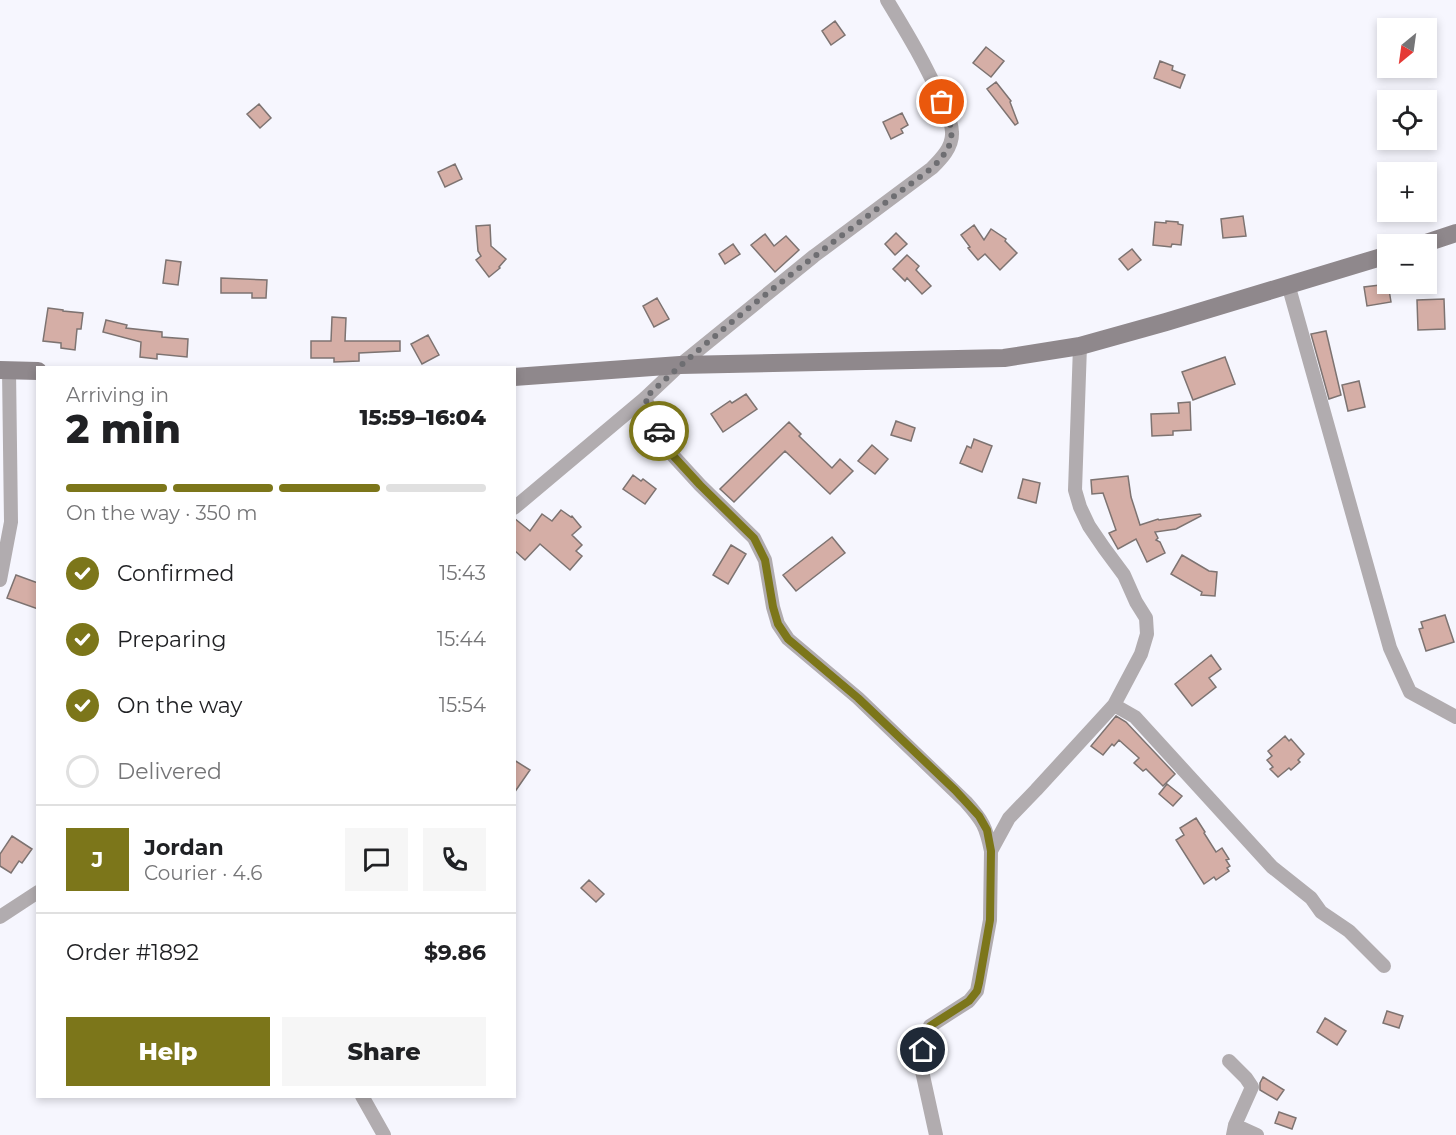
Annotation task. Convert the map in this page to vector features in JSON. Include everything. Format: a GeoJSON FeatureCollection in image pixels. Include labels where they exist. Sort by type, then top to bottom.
{"type":"FeatureCollection","features":[{"type":"Feature","properties":{"kind":"street"},"geometry":{"type":"LineString","coordinates":[[516,506],[645,398],[680,365],[814,256],[932,168],[946,152],[951,142],[952,132],[948,117],[915,45],[887,0]]}},
{"type":"Feature","properties":{"kind":"street"},"geometry":{"type":"LineString","coordinates":[[1437,239],[1456,233]]}},
{"type":"Feature","properties":{"kind":"street"},"geometry":{"type":"LineString","coordinates":[[516,377],[680,365],[1004,358],[1080,346],[1377,258]]}},
{"type":"Feature","properties":{"kind":"street"},"geometry":{"type":"LineString","coordinates":[[1288,284],[1390,648],[1410,692],[1456,717]]}},
{"type":"Feature","properties":{"kind":"street"},"geometry":{"type":"LineString","coordinates":[[991,851],[1008,818],[1114,705],[1141,654],[1147,634],[1146,618],[1124,575],[1089,526],[1075,490],[1080,346]]}},
{"type":"Feature","properties":{"kind":"street"},"geometry":{"type":"LineString","coordinates":[[0,580],[11,522],[4,370],[36,371]]}},
{"type":"Feature","properties":{"kind":"street"},"geometry":{"type":"LineString","coordinates":[[645,398],[667,449],[754,538],[765,560],[778,624],[788,639],[858,698],[966,802],[979,816],[987,830],[991,851],[990,920],[977,991],[969,1001],[930,1026],[925,1037],[922,1071],[936,1135]]}},
{"type":"Feature","properties":{"kind":"street"},"geometry":{"type":"LineString","coordinates":[[1114,705],[1135,717],[1272,867],[1311,898],[1321,912],[1349,932],[1384,966]]}},
{"type":"Feature","properties":{"kind":"street"},"geometry":{"type":"LineString","coordinates":[[0,918],[36,893]]}},
{"type":"Feature","properties":{"kind":"street"},"geometry":{"type":"LineString","coordinates":[[1229,1061],[1252,1087],[1234,1130],[1257,1135]]}},
{"type":"Feature","properties":{"kind":"street"},"geometry":{"type":"LineString","coordinates":[[363,1098],[384,1135]]}},
{"type":"Feature","properties":{"kind":"building"},"geometry":{"type":"Polygon","coordinates":[[[835,21],[845,35],[831,45],[822,31],[835,21]]]}},
{"type":"Feature","properties":{"kind":"building"},"geometry":{"type":"Polygon","coordinates":[[[986,47],[1004,61],[991,77],[973,63],[986,47]]]}},
{"type":"Feature","properties":{"kind":"building"},"geometry":{"type":"Polygon","coordinates":[[[1160,61],[1173,66],[1172,70],[1185,75],[1180,88],[1154,78],[1160,61]]]}},
{"type":"Feature","properties":{"kind":"building"},"geometry":{"type":"Polygon","coordinates":[[[996,82],[1011,101],[1018,123],[1015,125],[987,89],[996,82]]]}},
{"type":"Feature","properties":{"kind":"building"},"geometry":{"type":"Polygon","coordinates":[[[259,104],[271,118],[260,128],[247,114],[259,104]]]}},
{"type":"Feature","properties":{"kind":"building"},"geometry":{"type":"Polygon","coordinates":[[[902,113],[908,125],[901,129],[903,133],[891,139],[883,122],[902,113]]]}},
{"type":"Feature","properties":{"kind":"building"},"geometry":{"type":"Polygon","coordinates":[[[455,164],[462,179],[445,187],[438,172],[455,164]]]}},
{"type":"Feature","properties":{"kind":"building"},"geometry":{"type":"Polygon","coordinates":[[[1243,216],[1246,236],[1223,238],[1221,219],[1243,216]]]}},
{"type":"Feature","properties":{"kind":"building"},"geometry":{"type":"Polygon","coordinates":[[[1166,221],[1183,225],[1181,245],[1172,244],[1171,247],[1153,245],[1155,222],[1166,223],[1166,221]]]}},
{"type":"Feature","properties":{"kind":"building"},"geometry":{"type":"Polygon","coordinates":[[[490,225],[491,246],[506,259],[500,268],[489,277],[476,260],[481,256],[478,251],[476,226],[490,225]]]}},
{"type":"Feature","properties":{"kind":"building"},"geometry":{"type":"Polygon","coordinates":[[[974,225],[984,240],[991,229],[1006,239],[1005,241],[1017,253],[1000,270],[985,254],[978,260],[968,248],[970,247],[961,235],[974,225]]]}},
{"type":"Feature","properties":{"kind":"building"},"geometry":{"type":"Polygon","coordinates":[[[896,233],[907,244],[895,255],[885,244],[896,233]]]}},
{"type":"Feature","properties":{"kind":"building"},"geometry":{"type":"Polygon","coordinates":[[[765,234],[774,246],[786,236],[799,250],[775,272],[751,245],[765,234]]]}},
{"type":"Feature","properties":{"kind":"building"},"geometry":{"type":"Polygon","coordinates":[[[733,244],[740,254],[725,264],[719,254],[733,244]]]}},
{"type":"Feature","properties":{"kind":"building"},"geometry":{"type":"Polygon","coordinates":[[[1132,249],[1141,260],[1128,270],[1119,259],[1132,249]]]}},
{"type":"Feature","properties":{"kind":"building"},"geometry":{"type":"Polygon","coordinates":[[[907,255],[919,266],[916,270],[931,286],[922,294],[907,278],[905,281],[893,269],[907,255]]]}},
{"type":"Feature","properties":{"kind":"building"},"geometry":{"type":"Polygon","coordinates":[[[166,260],[181,262],[178,285],[163,283],[166,260]]]}},
{"type":"Feature","properties":{"kind":"building"},"geometry":{"type":"Polygon","coordinates":[[[221,278],[267,280],[266,298],[252,298],[252,293],[221,293],[221,278]]]}},
{"type":"Feature","properties":{"kind":"building"},"geometry":{"type":"Polygon","coordinates":[[[1377,285],[1377,294],[1390,294],[1391,302],[1367,306],[1364,287],[1377,285]]]}},
{"type":"Feature","properties":{"kind":"building"},"geometry":{"type":"Polygon","coordinates":[[[657,298],[669,319],[654,327],[643,306],[657,298]]]}},
{"type":"Feature","properties":{"kind":"building"},"geometry":{"type":"Polygon","coordinates":[[[1444,299],[1445,329],[1418,330],[1417,300],[1444,299]]]}},
{"type":"Feature","properties":{"kind":"building"},"geometry":{"type":"Polygon","coordinates":[[[48,308],[83,313],[81,329],[77,329],[75,350],[61,348],[61,343],[43,341],[48,308]]]}},
{"type":"Feature","properties":{"kind":"building"},"geometry":{"type":"Polygon","coordinates":[[[332,317],[346,318],[345,341],[400,341],[400,351],[359,353],[359,361],[334,362],[334,358],[311,358],[311,341],[331,341],[332,317]]]}},
{"type":"Feature","properties":{"kind":"building"},"geometry":{"type":"Polygon","coordinates":[[[106,320],[127,325],[126,328],[162,332],[162,337],[188,339],[187,357],[157,354],[157,359],[140,357],[141,342],[103,332],[106,320]]]}},
{"type":"Feature","properties":{"kind":"building"},"geometry":{"type":"Polygon","coordinates":[[[1326,331],[1341,395],[1329,399],[1311,334],[1326,331]]]}},
{"type":"Feature","properties":{"kind":"building"},"geometry":{"type":"Polygon","coordinates":[[[428,335],[439,355],[422,364],[411,344],[428,335]]]}},
{"type":"Feature","properties":{"kind":"building"},"geometry":{"type":"Polygon","coordinates":[[[1225,357],[1235,384],[1193,400],[1182,372],[1225,357]]]}},
{"type":"Feature","properties":{"kind":"building"},"geometry":{"type":"Polygon","coordinates":[[[1359,381],[1365,407],[1348,411],[1342,385],[1359,381]]]}},
{"type":"Feature","properties":{"kind":"building"},"geometry":{"type":"Polygon","coordinates":[[[746,394],[757,409],[723,432],[711,414],[730,401],[732,403],[746,394]]]}},
{"type":"Feature","properties":{"kind":"building"},"geometry":{"type":"Polygon","coordinates":[[[1190,402],[1191,430],[1173,431],[1173,435],[1152,436],[1151,414],[1179,413],[1178,403],[1190,402]]]}},
{"type":"Feature","properties":{"kind":"building"},"geometry":{"type":"Polygon","coordinates":[[[896,421],[915,428],[911,441],[891,435],[896,421]]]}},
{"type":"Feature","properties":{"kind":"building"},"geometry":{"type":"Polygon","coordinates":[[[789,422],[801,434],[799,436],[832,468],[840,459],[853,471],[830,494],[785,451],[734,502],[720,489],[789,422]]]}},
{"type":"Feature","properties":{"kind":"building"},"geometry":{"type":"Polygon","coordinates":[[[974,439],[992,446],[982,472],[960,463],[967,446],[971,448],[974,439]]]}},
{"type":"Feature","properties":{"kind":"building"},"geometry":{"type":"Polygon","coordinates":[[[872,445],[888,459],[875,474],[858,461],[872,445]]]}},
{"type":"Feature","properties":{"kind":"building"},"geometry":{"type":"Polygon","coordinates":[[[633,475],[656,489],[645,504],[623,489],[633,475]]]}},
{"type":"Feature","properties":{"kind":"building"},"geometry":{"type":"Polygon","coordinates":[[[1128,476],[1131,497],[1140,525],[1158,519],[1200,514],[1201,516],[1176,529],[1155,532],[1158,538],[1156,540],[1160,542],[1165,553],[1147,562],[1136,539],[1118,549],[1109,533],[1116,530],[1103,493],[1092,494],[1091,480],[1128,476]]]}},
{"type":"Feature","properties":{"kind":"building"},"geometry":{"type":"Polygon","coordinates":[[[1023,479],[1040,483],[1036,503],[1018,498],[1023,479]]]}},
{"type":"Feature","properties":{"kind":"building"},"geometry":{"type":"Polygon","coordinates":[[[561,510],[572,516],[581,527],[572,535],[582,545],[576,551],[582,556],[570,570],[540,544],[525,560],[516,552],[516,520],[530,531],[542,514],[552,521],[561,510]]]}},
{"type":"Feature","properties":{"kind":"building"},"geometry":{"type":"Polygon","coordinates":[[[832,537],[845,553],[796,591],[783,575],[832,537]]]}},
{"type":"Feature","properties":{"kind":"building"},"geometry":{"type":"Polygon","coordinates":[[[731,545],[746,554],[728,584],[713,575],[731,545]]]}},
{"type":"Feature","properties":{"kind":"building"},"geometry":{"type":"Polygon","coordinates":[[[1182,555],[1209,571],[1217,572],[1215,596],[1201,595],[1202,592],[1171,574],[1182,555]]]}},
{"type":"Feature","properties":{"kind":"building"},"geometry":{"type":"Polygon","coordinates":[[[16,575],[36,582],[36,608],[7,598],[16,575]]]}},
{"type":"Feature","properties":{"kind":"building"},"geometry":{"type":"Polygon","coordinates":[[[1445,615],[1454,642],[1426,651],[1419,629],[1423,628],[1421,622],[1445,615]]]}},
{"type":"Feature","properties":{"kind":"building"},"geometry":{"type":"Polygon","coordinates":[[[1211,655],[1221,669],[1209,678],[1216,687],[1192,706],[1175,684],[1211,655]]]}},
{"type":"Feature","properties":{"kind":"building"},"geometry":{"type":"Polygon","coordinates":[[[1116,716],[1126,722],[1175,774],[1163,786],[1146,769],[1143,771],[1134,763],[1139,758],[1119,740],[1114,746],[1112,744],[1103,755],[1091,746],[1116,716]]]}},
{"type":"Feature","properties":{"kind":"building"},"geometry":{"type":"Polygon","coordinates":[[[1285,736],[1289,741],[1291,739],[1304,754],[1298,760],[1300,762],[1291,770],[1289,768],[1278,777],[1270,769],[1273,767],[1267,760],[1272,756],[1268,751],[1285,736]]]}},
{"type":"Feature","properties":{"kind":"building"},"geometry":{"type":"Polygon","coordinates":[[[516,761],[530,770],[516,790],[516,761]]]}},
{"type":"Feature","properties":{"kind":"building"},"geometry":{"type":"Polygon","coordinates":[[[1167,784],[1182,796],[1173,806],[1159,794],[1167,784]]]}},
{"type":"Feature","properties":{"kind":"building"},"geometry":{"type":"Polygon","coordinates":[[[1196,818],[1216,852],[1222,848],[1229,859],[1226,860],[1230,866],[1227,868],[1229,871],[1216,880],[1214,877],[1204,884],[1176,840],[1184,835],[1180,828],[1196,818]]]}},
{"type":"Feature","properties":{"kind":"building"},"geometry":{"type":"Polygon","coordinates":[[[12,836],[32,849],[22,863],[19,861],[11,873],[0,866],[0,854],[12,836]]]}},
{"type":"Feature","properties":{"kind":"building"},"geometry":{"type":"Polygon","coordinates":[[[589,880],[604,894],[596,902],[581,888],[589,880]]]}},
{"type":"Feature","properties":{"kind":"building"},"geometry":{"type":"Polygon","coordinates":[[[1387,1011],[1403,1016],[1399,1028],[1383,1023],[1387,1011]]]}},
{"type":"Feature","properties":{"kind":"building"},"geometry":{"type":"Polygon","coordinates":[[[1325,1018],[1346,1031],[1337,1045],[1317,1032],[1325,1018]]]}},
{"type":"Feature","properties":{"kind":"building"},"geometry":{"type":"Polygon","coordinates":[[[1263,1077],[1284,1090],[1277,1100],[1260,1090],[1263,1077]]]}},
{"type":"Feature","properties":{"kind":"building"},"geometry":{"type":"Polygon","coordinates":[[[1279,1112],[1296,1118],[1292,1129],[1275,1123],[1279,1112]]]}},
{"type":"Feature","properties":{"kind":"way so far"},"geometry":{"type":"LineString","coordinates":[[659,431],[645,398],[680,365],[814,256],[939,161],[951,142],[952,132],[942,102]]}},
{"type":"Feature","properties":{"kind":"route"},"geometry":{"type":"LineString","coordinates":[[659,431],[667,449],[754,538],[765,560],[778,624],[788,639],[858,698],[944,779],[979,816],[987,830],[991,851],[990,920],[977,991],[969,1001],[930,1026],[923,1050]]}}]}
